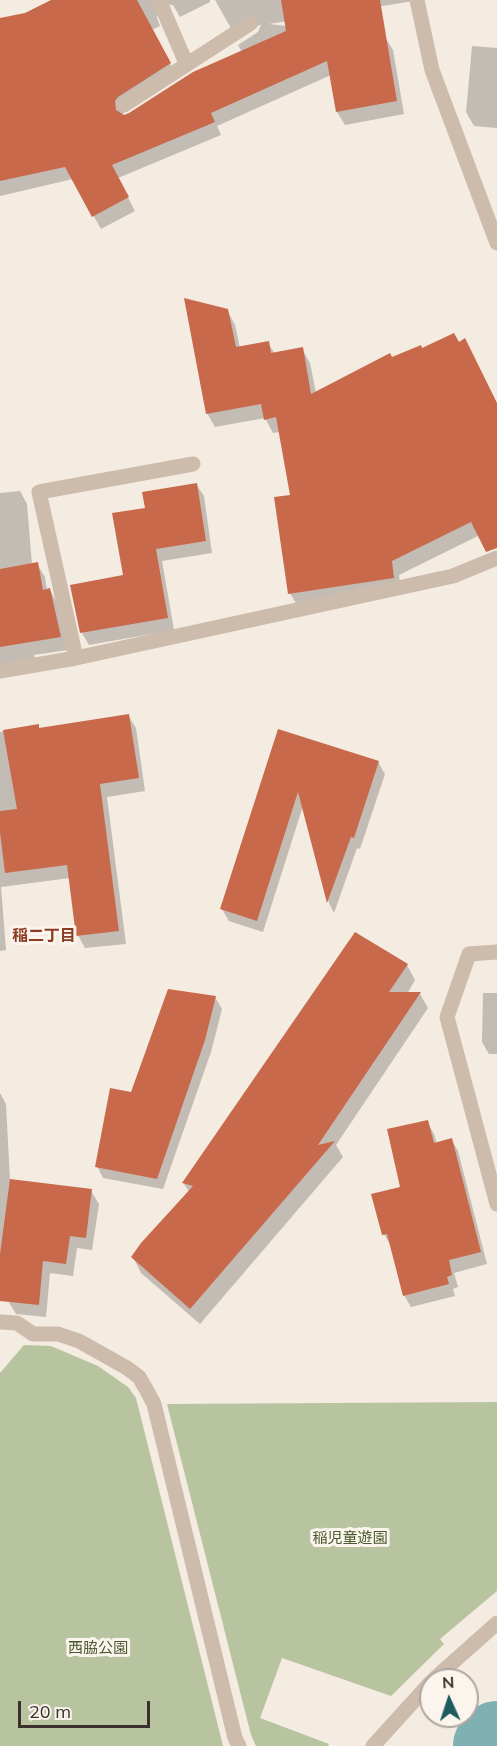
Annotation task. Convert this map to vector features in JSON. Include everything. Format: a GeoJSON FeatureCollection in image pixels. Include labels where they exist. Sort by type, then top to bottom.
{"type":"FeatureCollection","features":[{"type":"Feature","properties":{"kind":"street"},"geometry":{"type":"LineString","coordinates":[[159,0],[186,63]]}},
{"type":"Feature","properties":{"kind":"street"},"geometry":{"type":"LineString","coordinates":[[417,0],[432,70],[497,243]]}},
{"type":"Feature","properties":{"kind":"street"},"geometry":{"type":"LineString","coordinates":[[124,105],[251,23]]}},
{"type":"Feature","properties":{"kind":"street"},"geometry":{"type":"LineString","coordinates":[[76,658],[39,492],[193,464]]}},
{"type":"Feature","properties":{"kind":"street"},"geometry":{"type":"LineString","coordinates":[[0,671],[76,658],[453,576],[497,558]]}},
{"type":"Feature","properties":{"kind":"street"},"geometry":{"type":"LineString","coordinates":[[497,952],[469,954],[447,1017],[497,1202]]}},
{"type":"Feature","properties":{"kind":"street"},"geometry":{"type":"LineString","coordinates":[[0,1322],[17,1323],[33,1334],[58,1334],[79,1341],[140,1377],[154,1404],[235,1738],[239,1746]]}},
{"type":"Feature","properties":{"kind":"street"},"geometry":{"type":"LineString","coordinates":[[447,1668],[497,1623]]}},
{"type":"Feature","properties":{"kind":"street"},"geometry":{"type":"LineString","coordinates":[[373,1746],[419,1695]]}},
{"type":"Feature","properties":{"kind":"green space","name":"西脇公園"},"geometry":{"type":"Polygon","coordinates":[[[24,1345],[51,1346],[98,1366],[128,1387],[136,1398],[223,1746],[0,1746],[0,1373],[24,1345]]]}},
{"type":"Feature","properties":{"kind":"green space","name":"稲児童遊園"},"geometry":{"type":"Polygon","coordinates":[[[497,1402],[497,1591],[440,1639],[444,1644],[391,1696],[282,1658],[260,1718],[329,1744],[328,1746],[256,1746],[251,1735],[167,1404],[497,1402]]]}},
{"type":"Feature","properties":{"kind":"building"},"geometry":{"type":"Polygon","coordinates":[[[51,0],[137,0],[171,63],[118,97],[115,101],[116,110],[124,115],[193,72],[286,31],[281,0],[380,0],[397,101],[336,112],[327,61],[211,113],[215,122],[112,165],[129,197],[92,217],[65,167],[0,181],[0,18],[25,13],[51,0]]]}},
{"type":"Feature","properties":{"kind":"building"},"geometry":{"type":"Polygon","coordinates":[[[184,298],[228,309],[236,347],[269,341],[271,353],[303,347],[311,394],[390,353],[392,357],[421,345],[422,348],[454,333],[459,342],[465,338],[497,403],[497,548],[486,552],[471,522],[392,561],[394,578],[288,594],[274,497],[290,495],[276,417],[264,420],[261,404],[206,414],[184,298]]]}},
{"type":"Feature","properties":{"kind":"building"},"geometry":{"type":"Polygon","coordinates":[[[197,483],[206,541],[156,549],[168,618],[80,633],[70,585],[123,575],[112,513],[145,508],[142,492],[197,483]]]}},
{"type":"Feature","properties":{"kind":"building"},"geometry":{"type":"Polygon","coordinates":[[[38,562],[43,590],[50,588],[61,637],[0,647],[0,569],[38,562]]]}},
{"type":"Feature","properties":{"kind":"building"},"geometry":{"type":"Polygon","coordinates":[[[129,714],[139,778],[100,784],[119,931],[76,936],[67,865],[5,873],[0,811],[17,809],[3,730],[39,724],[39,728],[129,714]]]}},
{"type":"Feature","properties":{"kind":"building"},"geometry":{"type":"Polygon","coordinates":[[[278,729],[379,761],[354,838],[351,837],[327,903],[298,792],[257,921],[220,909],[278,729]]]}},
{"type":"Feature","properties":{"kind":"building"},"geometry":{"type":"Polygon","coordinates":[[[355,932],[408,964],[389,992],[421,992],[318,1145],[335,1141],[190,1309],[131,1257],[193,1186],[182,1183],[355,932]]]}},
{"type":"Feature","properties":{"kind":"building"},"geometry":{"type":"Polygon","coordinates":[[[168,989],[216,996],[205,1040],[157,1179],[95,1167],[110,1088],[131,1092],[168,989]]]}},
{"type":"Feature","properties":{"kind":"building"},"geometry":{"type":"Polygon","coordinates":[[[428,1120],[434,1143],[452,1138],[481,1252],[449,1260],[452,1275],[447,1277],[449,1284],[403,1296],[387,1234],[382,1235],[371,1194],[400,1187],[387,1129],[428,1120]]]}},
{"type":"Feature","properties":{"kind":"building"},"geometry":{"type":"Polygon","coordinates":[[[10,1179],[92,1189],[86,1238],[70,1236],[66,1264],[43,1261],[39,1305],[0,1301],[0,1254],[10,1179]]]}},
{"type":"Feature","properties":{"kind":"waterway"},"geometry":{"type":"LineString","coordinates":[[493,1746],[497,1741]]}},
{"type":"Feature","properties":{"kind":"district","name":"稲二丁目"},"geometry":{"type":"Point","coordinates":[44,936]}}]}
